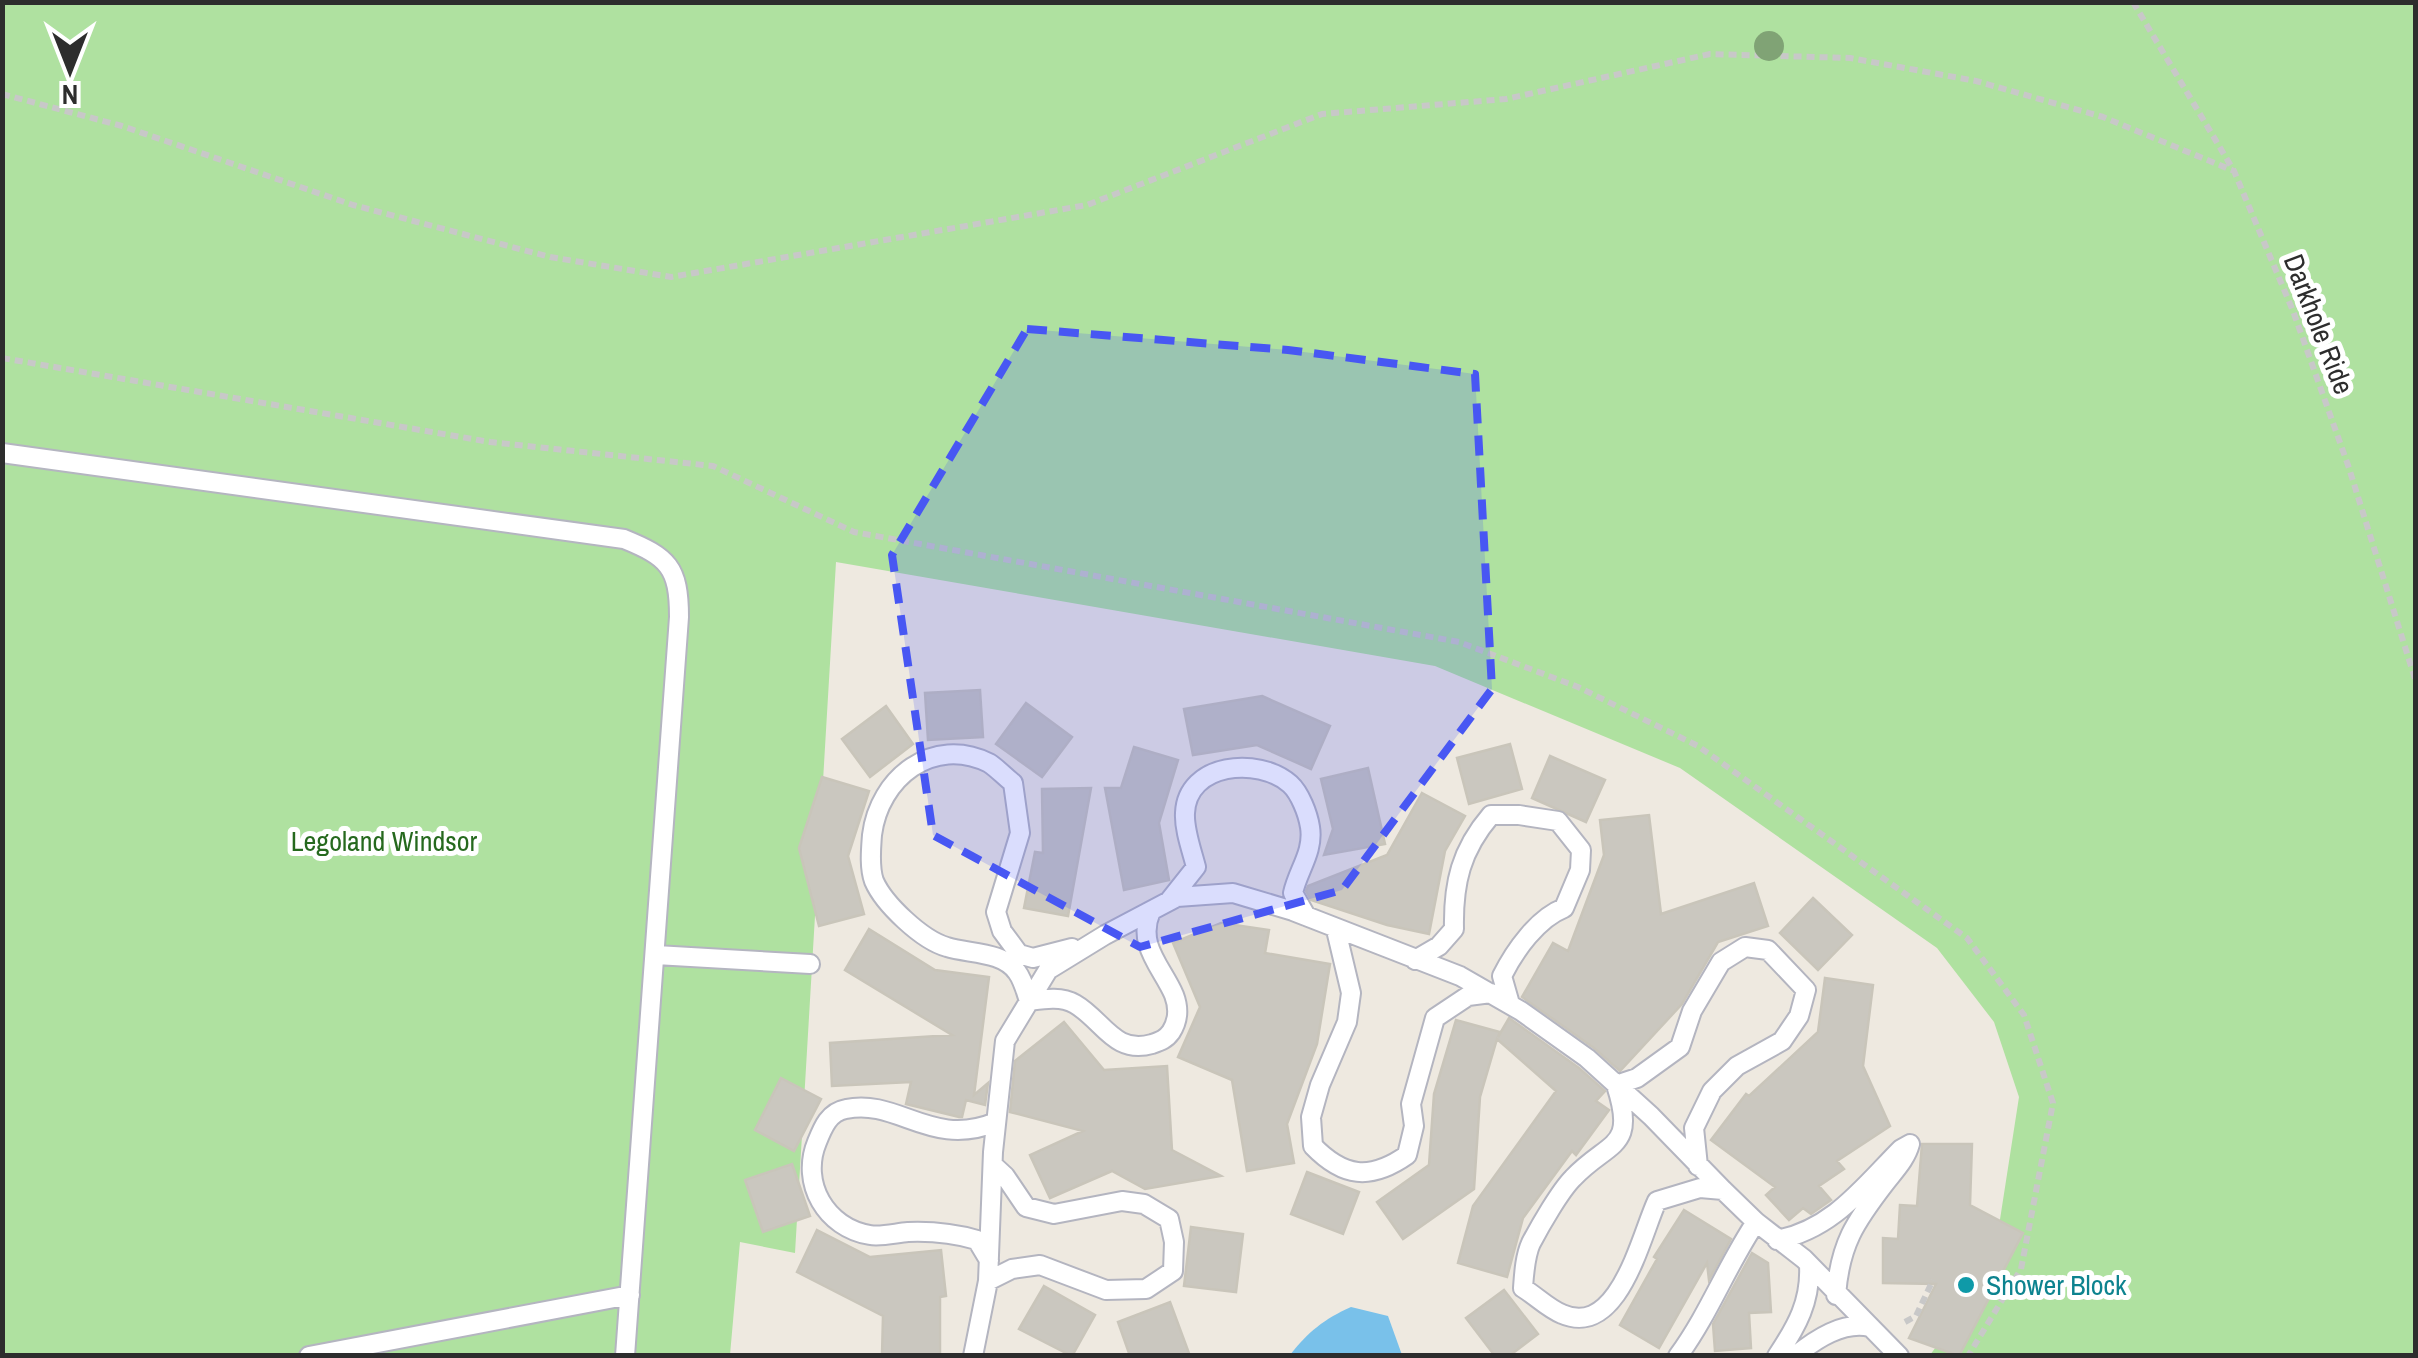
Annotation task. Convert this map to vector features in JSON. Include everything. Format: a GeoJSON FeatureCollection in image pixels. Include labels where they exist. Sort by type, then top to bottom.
{"type":"FeatureCollection","features":[{"type":"Feature","properties":{"kind":"lane"},"geometry":{"type":"LineString","coordinates":[[2,453],[624,539],[654,551],[668,564],[679,599],[626,1356]]}},
{"type":"Feature","properties":{"kind":"lane"},"geometry":{"type":"LineString","coordinates":[[1029,1001],[1017,971],[997,957],[941,946],[917,931],[874,880],[870,851],[874,820],[901,774],[926,758],[957,756],[988,763],[1013,783],[1020,833],[996,912],[1002,931],[1019,954],[1033,958],[1088,945]]}},
{"type":"Feature","properties":{"kind":"lane"},"geometry":{"type":"LineString","coordinates":[[1168,902],[1196,867],[1184,812],[1194,785],[1219,770],[1243,766],[1290,784],[1301,801],[1310,824],[1311,849],[1296,877],[1293,894],[1306,916]]}},
{"type":"Feature","properties":{"kind":"lane"},"geometry":{"type":"LineString","coordinates":[[1415,960],[1439,946],[1454,929],[1455,882],[1464,852],[1491,815],[1558,821],[1581,850],[1580,870],[1564,908],[1544,916],[1531,938],[1514,952],[1502,976],[1510,1004]]}},
{"type":"Feature","properties":{"kind":"lane"},"geometry":{"type":"LineString","coordinates":[[973,1356],[988,1281],[996,1122],[1005,1040],[1048,970],[1176,898],[1234,893],[1306,916],[1460,976],[1510,1004],[1587,1058],[1756,1222],[1809,1265],[1899,1356]]}},
{"type":"Feature","properties":{"kind":"lane"},"geometry":{"type":"LineString","coordinates":[[1029,1001],[1054,998],[1074,1004],[1105,1034],[1125,1045],[1148,1045],[1167,1038],[1177,1022],[1177,1003],[1146,943],[1146,921],[1151,911]]}},
{"type":"Feature","properties":{"kind":"lane"},"geometry":{"type":"LineString","coordinates":[[1336,930],[1351,993],[1347,1022],[1320,1085],[1312,1117],[1313,1146],[1334,1168],[1359,1172],[1388,1169],[1407,1155],[1414,1126],[1410,1104],[1434,1018],[1468,996],[1491,993]]}},
{"type":"Feature","properties":{"kind":"lane"},"geometry":{"type":"LineString","coordinates":[[1616,1085],[1638,1078],[1680,1047],[1692,1011],[1721,962],[1745,948],[1768,950],[1785,965],[1806,990],[1798,1016],[1782,1040],[1737,1066],[1712,1090],[1694,1128],[1698,1166]]}},
{"type":"Feature","properties":{"kind":"lane"},"geometry":{"type":"LineString","coordinates":[[656,956],[810,964]]}},
{"type":"Feature","properties":{"kind":"lane"},"geometry":{"type":"LineString","coordinates":[[1616,1085],[1624,1109],[1623,1132],[1613,1148],[1572,1179],[1530,1244],[1523,1288],[1563,1314],[1585,1317],[1606,1307],[1623,1288],[1657,1200],[1700,1188],[1722,1190]]}},
{"type":"Feature","properties":{"kind":"lane"},"geometry":{"type":"LineString","coordinates":[[989,1260],[977,1240],[945,1231],[870,1236],[848,1227],[828,1215],[816,1194],[811,1169],[815,1146],[829,1117],[846,1109],[882,1111],[952,1131],[973,1131],[996,1122]]}},
{"type":"Feature","properties":{"kind":"lane"},"geometry":{"type":"LineString","coordinates":[[1778,1240],[1799,1236],[1838,1214],[1900,1148],[1910,1144],[1907,1156],[1866,1207],[1843,1246],[1836,1295]]}},
{"type":"Feature","properties":{"kind":"lane"},"geometry":{"type":"LineString","coordinates":[[988,1281],[1012,1269],[1040,1265],[1106,1290],[1146,1289],[1173,1272],[1174,1242],[1168,1220],[1144,1204],[1122,1201],[1054,1214],[1026,1206],[993,1166]]}},
{"type":"Feature","properties":{"kind":"lane"},"geometry":{"type":"LineString","coordinates":[[1678,1356],[1756,1222]]}},
{"type":"Feature","properties":{"kind":"lane"},"geometry":{"type":"LineString","coordinates":[[1777,1356],[1804,1308],[1810,1288],[1809,1265]]}},
{"type":"Feature","properties":{"kind":"lane"},"geometry":{"type":"LineString","coordinates":[[309,1356],[630,1295]]}},
{"type":"Feature","properties":{"kind":"lane"},"geometry":{"type":"LineString","coordinates":[[1796,1356],[1826,1335],[1858,1325],[1870,1328]]}},
{"type":"Feature","properties":{"kind":"path","name":"Darkhole Ride"},"geometry":{"type":"LineString","coordinates":[[2133,2],[2234,171],[2293,311],[2348,465],[2416,682]]}},
{"type":"Feature","properties":{"kind":"path"},"geometry":{"type":"LineString","coordinates":[[2,94],[122,126],[353,205],[550,257],[670,277],[1087,205],[1322,114],[1506,99],[1710,54],[1850,58],[1976,80],[2103,117],[2234,171]]}},
{"type":"Feature","properties":{"kind":"path"},"geometry":{"type":"LineString","coordinates":[[2,358],[490,442],[713,466],[854,532],[1459,642],[1578,688],[1698,746],[1967,938],[2024,1015],[2053,1103],[2021,1270],[1968,1356]]}},
{"type":"Feature","properties":{"kind":"path"},"geometry":{"type":"LineString","coordinates":[[1870,1328],[1902,1324],[1916,1316],[1932,1280]]}},
{"type":"Feature","properties":{"kind":"highlighted area"},"geometry":{"type":"Polygon","coordinates":[[[1027,329],[1288,350],[1475,374],[1492,689],[1342,890],[1140,947],[933,835],[892,555],[1027,329]]]}},
{"type":"Feature","properties":{"kind":"green space","name":"Legoland Windsor"},"geometry":{"type":"Polygon","coordinates":[[[3,3],[2415,3],[2415,1355],[1930,1355],[1992,1271],[2019,1097],[1994,1022],[1937,948],[1680,768],[1435,666],[836,562],[795,1253],[740,1242],[730,1355],[3,1356],[3,3]]]}},
{"type":"Feature","properties":{"kind":"water"},"geometry":{"type":"Polygon","coordinates":[[[1351,1307],[1388,1316],[1402,1355],[1290,1355],[1317,1327],[1351,1307]]]}},
{"type":"Feature","properties":{"kind":"building"},"geometry":{"type":"Polygon","coordinates":[[[980,690],[983,737],[928,740],[925,693],[980,690]]]}},
{"type":"Feature","properties":{"kind":"building"},"geometry":{"type":"Polygon","coordinates":[[[1262,696],[1330,726],[1311,769],[1257,745],[1193,755],[1184,709],[1262,696]]]}},
{"type":"Feature","properties":{"kind":"building"},"geometry":{"type":"Polygon","coordinates":[[[1026,703],[1072,737],[1042,777],[996,744],[1026,703]]]}},
{"type":"Feature","properties":{"kind":"building"},"geometry":{"type":"Polygon","coordinates":[[[886,706],[913,744],[870,777],[842,739],[886,706]]]}},
{"type":"Feature","properties":{"kind":"building"},"geometry":{"type":"Polygon","coordinates":[[[1510,744],[1522,789],[1469,804],[1457,758],[1510,744]]]}},
{"type":"Feature","properties":{"kind":"building"},"geometry":{"type":"Polygon","coordinates":[[[1134,747],[1178,760],[1159,823],[1169,880],[1124,890],[1105,788],[1121,788],[1134,747]]]}},
{"type":"Feature","properties":{"kind":"building"},"geometry":{"type":"Polygon","coordinates":[[[1550,756],[1605,780],[1586,822],[1532,798],[1550,756]]]}},
{"type":"Feature","properties":{"kind":"building"},"geometry":{"type":"Polygon","coordinates":[[[1368,768],[1385,844],[1324,855],[1333,829],[1321,779],[1368,768]]]}},
{"type":"Feature","properties":{"kind":"building"},"geometry":{"type":"Polygon","coordinates":[[[822,777],[869,791],[848,856],[864,914],[819,926],[799,848],[822,777]]]}},
{"type":"Feature","properties":{"kind":"building"},"geometry":{"type":"Polygon","coordinates":[[[1091,788],[1068,916],[1024,908],[1035,852],[1043,853],[1042,789],[1091,788]]]}},
{"type":"Feature","properties":{"kind":"building"},"geometry":{"type":"Polygon","coordinates":[[[1422,793],[1465,816],[1445,851],[1429,934],[1311,900],[1306,891],[1308,886],[1387,855],[1422,793]]]}},
{"type":"Feature","properties":{"kind":"building"},"geometry":{"type":"Polygon","coordinates":[[[1649,815],[1661,914],[1754,883],[1768,926],[1718,942],[1682,1004],[1620,1071],[1522,997],[1553,943],[1568,951],[1604,855],[1600,820],[1649,815]]]}},
{"type":"Feature","properties":{"kind":"building"},"geometry":{"type":"Polygon","coordinates":[[[1813,898],[1852,935],[1818,970],[1780,933],[1813,898]]]}},
{"type":"Feature","properties":{"kind":"building"},"geometry":{"type":"Polygon","coordinates":[[[1221,923],[1269,930],[1265,953],[1330,964],[1317,1044],[1287,1124],[1294,1163],[1247,1171],[1232,1080],[1178,1057],[1200,1007],[1173,943],[1221,923]]]}},
{"type":"Feature","properties":{"kind":"building"},"geometry":{"type":"Polygon","coordinates":[[[869,929],[935,970],[989,977],[974,1095],[988,1083],[985,1105],[966,1100],[959,1117],[906,1104],[911,1082],[832,1086],[830,1043],[952,1035],[845,970],[869,929]]]}},
{"type":"Feature","properties":{"kind":"building"},"geometry":{"type":"Polygon","coordinates":[[[1825,978],[1873,985],[1863,1066],[1890,1126],[1837,1161],[1844,1169],[1819,1186],[1831,1200],[1811,1214],[1803,1208],[1789,1220],[1766,1195],[1775,1187],[1711,1140],[1746,1094],[1749,1096],[1818,1032],[1825,978]]]}},
{"type":"Feature","properties":{"kind":"building"},"geometry":{"type":"Polygon","coordinates":[[[1509,1018],[1605,1091],[1596,1101],[1609,1110],[1576,1155],[1572,1151],[1523,1218],[1507,1277],[1458,1263],[1473,1206],[1556,1091],[1497,1039],[1480,1097],[1474,1189],[1403,1239],[1377,1202],[1429,1165],[1434,1094],[1456,1020],[1500,1032],[1498,1037],[1509,1018]]]}},
{"type":"Feature","properties":{"kind":"building"},"geometry":{"type":"Polygon","coordinates":[[[1064,1022],[1104,1070],[1167,1066],[1172,1150],[1221,1176],[1145,1189],[1112,1171],[1050,1198],[1030,1155],[1083,1131],[1010,1112],[1015,1061],[1064,1022]]]}},
{"type":"Feature","properties":{"kind":"building"},"geometry":{"type":"Polygon","coordinates":[[[781,1078],[821,1099],[794,1151],[755,1130],[781,1078]]]}},
{"type":"Feature","properties":{"kind":"building"},"geometry":{"type":"Polygon","coordinates":[[[1922,1144],[1972,1144],[1970,1205],[2023,1233],[1959,1356],[1909,1338],[1936,1284],[1883,1283],[1883,1238],[1898,1239],[1900,1205],[1917,1206],[1922,1144]]]}},
{"type":"Feature","properties":{"kind":"building"},"geometry":{"type":"Polygon","coordinates":[[[792,1164],[810,1216],[763,1232],[745,1180],[792,1164]]]}},
{"type":"Feature","properties":{"kind":"building"},"geometry":{"type":"Polygon","coordinates":[[[1307,1172],[1359,1192],[1343,1234],[1291,1214],[1307,1172]]]}},
{"type":"Feature","properties":{"kind":"building"},"geometry":{"type":"Polygon","coordinates":[[[1684,1210],[1731,1239],[1709,1280],[1707,1263],[1659,1348],[1620,1325],[1657,1259],[1654,1257],[1684,1210]]]}},
{"type":"Feature","properties":{"kind":"building"},"geometry":{"type":"Polygon","coordinates":[[[1191,1227],[1243,1234],[1236,1292],[1184,1286],[1191,1227]]]}},
{"type":"Feature","properties":{"kind":"building"},"geometry":{"type":"Polygon","coordinates":[[[817,1230],[870,1257],[941,1250],[946,1296],[940,1297],[940,1356],[882,1356],[883,1316],[797,1272],[817,1230]]]}},
{"type":"Feature","properties":{"kind":"building"},"geometry":{"type":"Polygon","coordinates":[[[1752,1253],[1768,1263],[1771,1312],[1749,1313],[1751,1348],[1715,1351],[1713,1324],[1752,1253]]]}},
{"type":"Feature","properties":{"kind":"building"},"geometry":{"type":"Polygon","coordinates":[[[1044,1286],[1095,1315],[1072,1356],[1019,1329],[1044,1286]]]}},
{"type":"Feature","properties":{"kind":"building"},"geometry":{"type":"Polygon","coordinates":[[[1504,1290],[1538,1334],[1509,1356],[1495,1356],[1466,1318],[1504,1290]]]}},
{"type":"Feature","properties":{"kind":"building"},"geometry":{"type":"Polygon","coordinates":[[[1170,1302],[1190,1356],[1130,1356],[1118,1322],[1170,1302]]]}},
{"type":"Feature","properties":{"kind":"place","name":"Shower Block"},"geometry":{"type":"Point","coordinates":[1966,1285]}}]}
